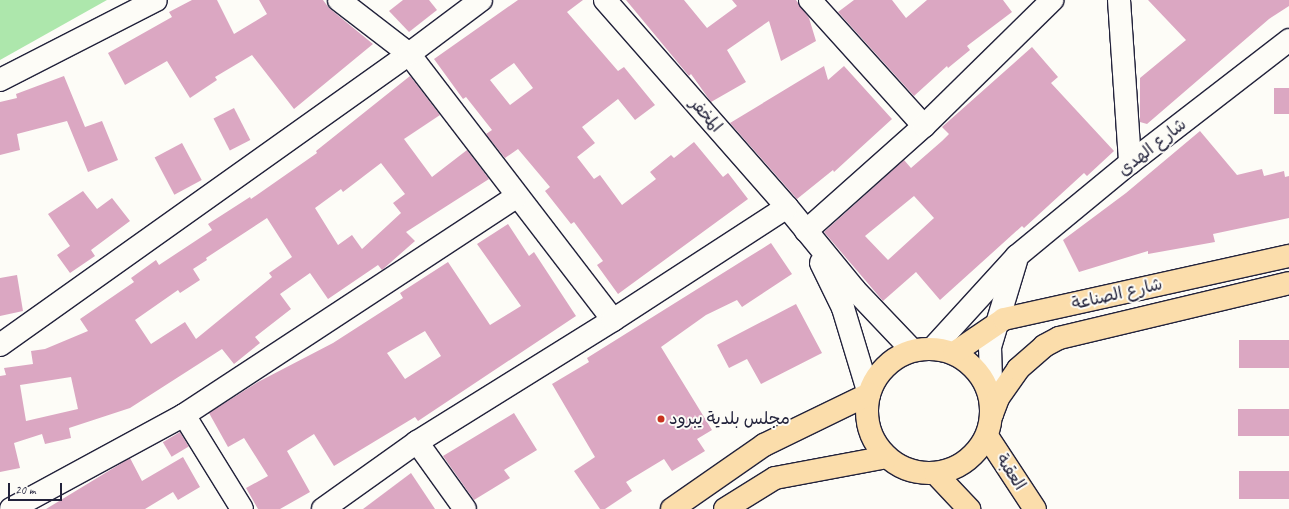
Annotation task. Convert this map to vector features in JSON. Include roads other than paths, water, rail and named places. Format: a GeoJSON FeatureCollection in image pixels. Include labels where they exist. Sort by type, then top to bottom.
{"type":"FeatureCollection","features":[{"type":"Feature","properties":{"kind":"main road","name":"شارع الصناعة"},"geometry":{"type":"LineString","coordinates":[[944,351],[999,321],[1289,256]]}},
{"type":"Feature","properties":{"kind":"main road","name":"شارع الصناعة"},"geometry":{"type":"LineString","coordinates":[[992,414],[1004,388],[1018,369],[1044,346],[1059,338],[1289,283]]}},
{"type":"Feature","properties":{"kind":"main road"},"geometry":{"type":"LineString","coordinates":[[912,350],[944,351],[972,365],[985,382],[992,414],[987,436],[971,458],[952,469],[935,473],[913,471],[888,457],[874,440],[866,416],[869,394],[880,371],[897,357],[912,350]]}},
{"type":"Feature","properties":{"kind":"main road"},"geometry":{"type":"LineString","coordinates":[[672,509],[764,445],[869,394]]}},
{"type":"Feature","properties":{"kind":"main road","name":"العقبة"},"geometry":{"type":"LineString","coordinates":[[987,436],[1035,509]]}},
{"type":"Feature","properties":{"kind":"main road"},"geometry":{"type":"LineString","coordinates":[[725,509],[775,478],[888,457]]}},
{"type":"Feature","properties":{"kind":"main road"},"geometry":{"type":"LineString","coordinates":[[935,473],[969,509]]}},
{"type":"Feature","properties":{"kind":"street"},"geometry":{"type":"LineString","coordinates":[[0,80],[156,0]]}},
{"type":"Feature","properties":{"kind":"street"},"geometry":{"type":"LineString","coordinates":[[339,0],[408,54],[516,197],[613,320]]}},
{"type":"Feature","properties":{"kind":"street"},"geometry":{"type":"LineString","coordinates":[[0,345],[408,54],[481,0]]}},
{"type":"Feature","properties":{"kind":"street","name":"المخفر"},"geometry":{"type":"LineString","coordinates":[[605,0],[787,207],[806,231]]}},
{"type":"Feature","properties":{"kind":"street"},"geometry":{"type":"LineString","coordinates":[[810,0],[924,126]]}},
{"type":"Feature","properties":{"kind":"street"},"geometry":{"type":"LineString","coordinates":[[1119,0],[1130,163]]}},
{"type":"Feature","properties":{"kind":"street"},"geometry":{"type":"LineString","coordinates":[[806,231],[924,126],[1041,3]]}},
{"type":"Feature","properties":{"kind":"street","name":"شارع الهدى"},"geometry":{"type":"LineString","coordinates":[[944,351],[1018,256],[1130,163],[1289,40]]}},
{"type":"Feature","properties":{"kind":"street"},"geometry":{"type":"LineString","coordinates":[[11,509],[184,415],[516,197]]}},
{"type":"Feature","properties":{"kind":"street"},"geometry":{"type":"LineString","coordinates":[[323,509],[416,442],[613,320],[787,207]]}},
{"type":"Feature","properties":{"kind":"street"},"geometry":{"type":"LineString","coordinates":[[806,231],[854,289],[912,350]]}},
{"type":"Feature","properties":{"kind":"street"},"geometry":{"type":"LineString","coordinates":[[806,231],[843,308],[869,394]]}},
{"type":"Feature","properties":{"kind":"street"},"geometry":{"type":"LineString","coordinates":[[992,414],[990,347],[1018,256]]}},
{"type":"Feature","properties":{"kind":"street"},"geometry":{"type":"LineString","coordinates":[[184,415],[242,509]]}},
{"type":"Feature","properties":{"kind":"street"},"geometry":{"type":"LineString","coordinates":[[416,442],[465,509]]}},
{"type":"Feature","properties":{"kind":"place","name":"مجلس بلدية يبرود"},"geometry":{"type":"Point","coordinates":[661,419]}}]}
